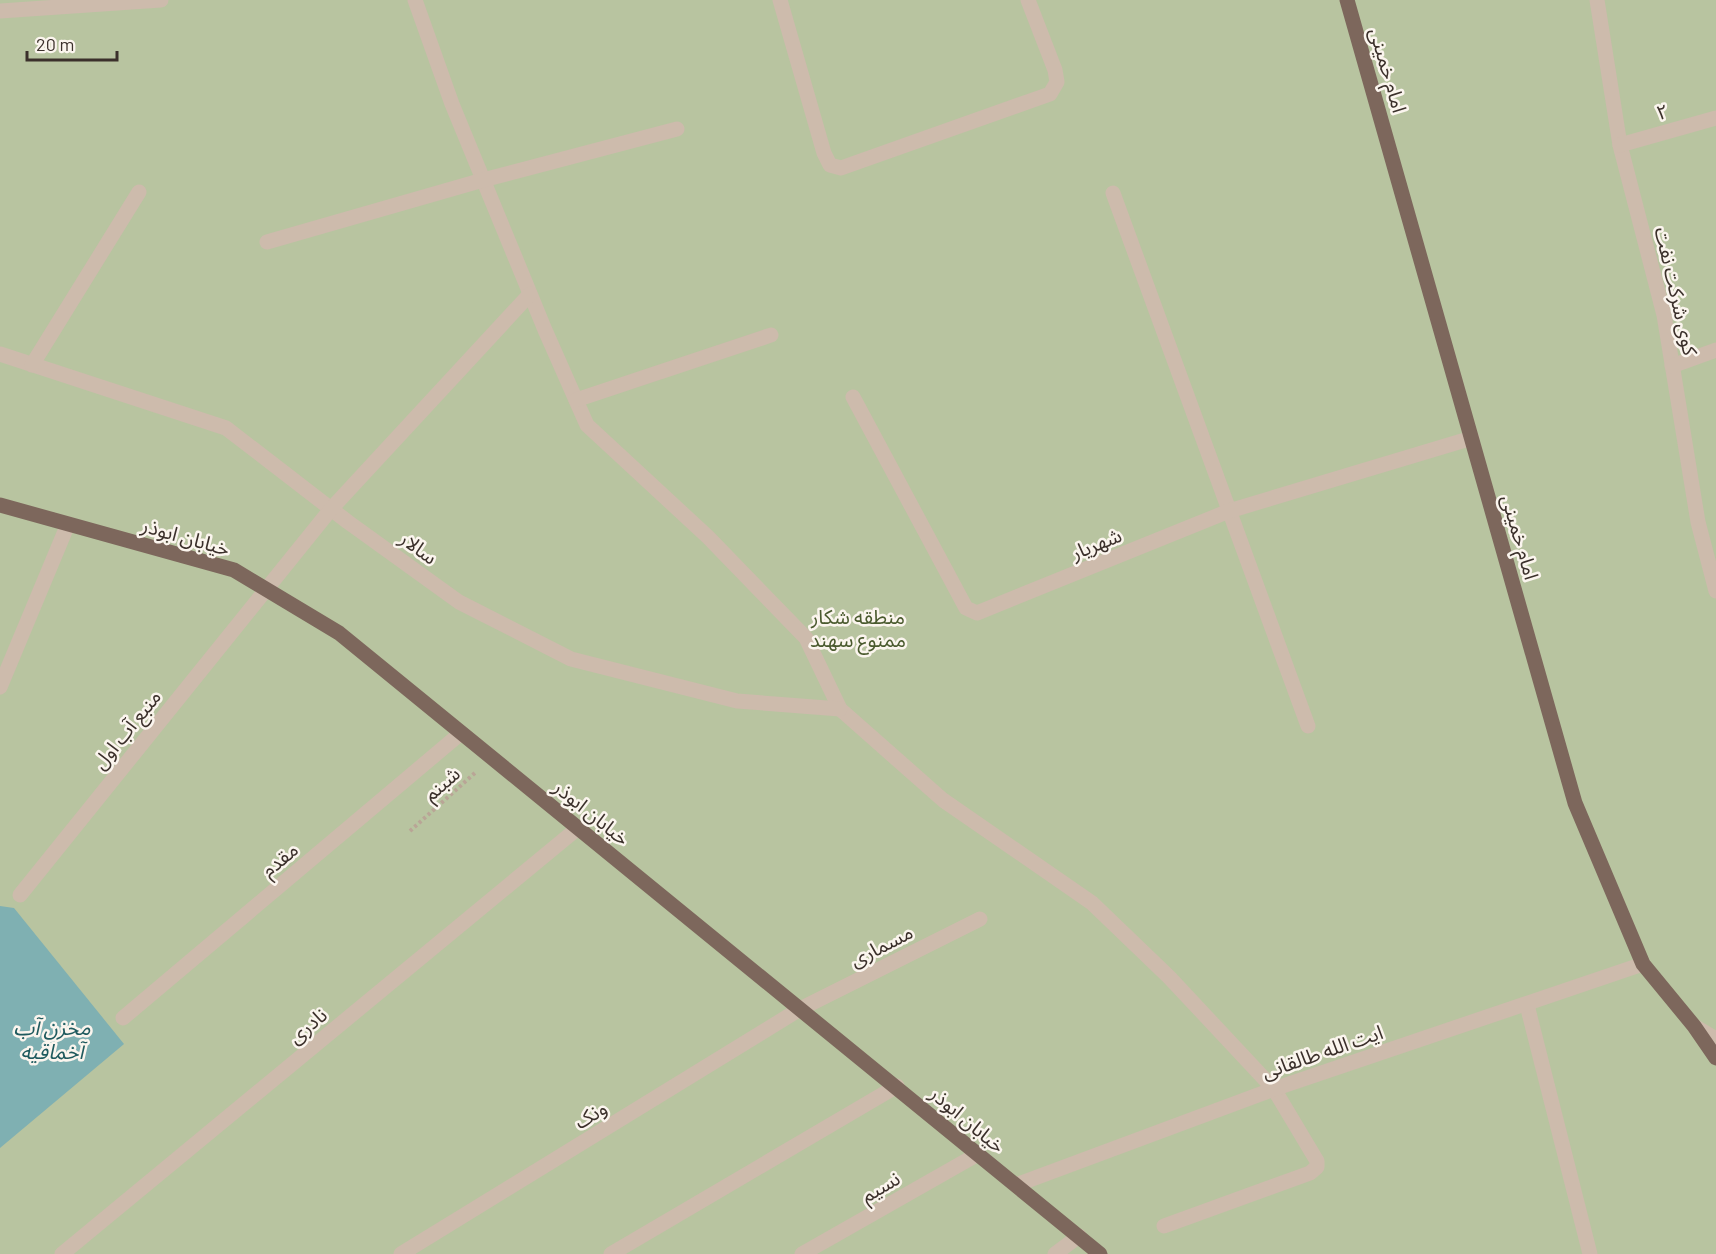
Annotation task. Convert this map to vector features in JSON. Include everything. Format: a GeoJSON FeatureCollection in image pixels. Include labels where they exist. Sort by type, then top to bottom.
{"type":"FeatureCollection","features":[{"type":"Feature","properties":{"kind":"main road","name":"امام خمینی"},"geometry":{"type":"LineString","coordinates":[[1347,0],[1575,802],[1643,964],[1694,1026],[1716,1059]]}},
{"type":"Feature","properties":{"kind":"main road","name":"خیابان ابوذر"},"geometry":{"type":"LineString","coordinates":[[0,506],[234,570],[339,633],[897,1086],[1100,1254]]}},
{"type":"Feature","properties":{"kind":"street"},"geometry":{"type":"LineString","coordinates":[[0,11],[161,0]]}},
{"type":"Feature","properties":{"kind":"street"},"geometry":{"type":"LineString","coordinates":[[415,0],[452,104],[587,425],[708,537],[806,638],[840,709],[943,800],[1092,903],[1169,977],[1274,1089],[1317,1161],[1317,1167],[1310,1173],[1164,1226]]}},
{"type":"Feature","properties":{"kind":"street"},"geometry":{"type":"LineString","coordinates":[[780,0],[824,153],[830,165],[842,168],[1050,94],[1057,82],[1055,70],[1028,0]]}},
{"type":"Feature","properties":{"kind":"street","name":"کوی شرکت نفت"},"geometry":{"type":"LineString","coordinates":[[1597,0],[1620,145],[1664,315],[1698,522],[1711,547],[1716,591]]}},
{"type":"Feature","properties":{"kind":"street","name":"۲"},"geometry":{"type":"LineString","coordinates":[[1620,145],[1716,118]]}},
{"type":"Feature","properties":{"kind":"street"},"geometry":{"type":"LineString","coordinates":[[267,242],[483,180],[677,129]]}},
{"type":"Feature","properties":{"kind":"street"},"geometry":{"type":"LineString","coordinates":[[32,364],[139,192]]}},
{"type":"Feature","properties":{"kind":"street"},"geometry":{"type":"LineString","coordinates":[[1113,193],[1308,726]]}},
{"type":"Feature","properties":{"kind":"street","name":"منبع آب اول"},"geometry":{"type":"LineString","coordinates":[[20,895],[331,509],[530,294]]}},
{"type":"Feature","properties":{"kind":"street"},"geometry":{"type":"LineString","coordinates":[[576,400],[771,334]]}},
{"type":"Feature","properties":{"kind":"street"},"geometry":{"type":"LineString","coordinates":[[1672,366],[1716,350]]}},
{"type":"Feature","properties":{"kind":"street","name":"سالار"},"geometry":{"type":"LineString","coordinates":[[0,354],[226,428],[331,509],[459,602],[571,659],[737,701],[840,709]]}},
{"type":"Feature","properties":{"kind":"street","name":"شهریار"},"geometry":{"type":"LineString","coordinates":[[853,397],[966,608],[977,614],[1229,511],[1472,438]]}},
{"type":"Feature","properties":{"kind":"street"},"geometry":{"type":"LineString","coordinates":[[0,687],[68,524]]}},
{"type":"Feature","properties":{"kind":"street","name":"مقدم"},"geometry":{"type":"LineString","coordinates":[[123,1018],[461,733]]}},
{"type":"Feature","properties":{"kind":"street","name":"نادری"},"geometry":{"type":"LineString","coordinates":[[62,1254],[578,828]]}},
{"type":"Feature","properties":{"kind":"street","name":"مسماری"},"geometry":{"type":"LineString","coordinates":[[800,1009],[980,919]]}},
{"type":"Feature","properties":{"kind":"street","name":"ایت الله طالقانی"},"geometry":{"type":"LineString","coordinates":[[1016,1185],[1274,1089],[1643,964]]}},
{"type":"Feature","properties":{"kind":"street"},"geometry":{"type":"LineString","coordinates":[[1527,1005],[1590,1254]]}},
{"type":"Feature","properties":{"kind":"street","name":"ونک"},"geometry":{"type":"LineString","coordinates":[[401,1254],[800,1009]]}},
{"type":"Feature","properties":{"kind":"street"},"geometry":{"type":"LineString","coordinates":[[1694,1026],[1716,1039]]}},
{"type":"Feature","properties":{"kind":"street"},"geometry":{"type":"LineString","coordinates":[[611,1254],[897,1086]]}},
{"type":"Feature","properties":{"kind":"street","name":"نسیم"},"geometry":{"type":"LineString","coordinates":[[802,1254],[978,1154]]}},
{"type":"Feature","properties":{"kind":"street"},"geometry":{"type":"LineString","coordinates":[[1055,1254],[1079,1236]]}},
{"type":"Feature","properties":{"kind":"path","name":"شبنم"},"geometry":{"type":"LineString","coordinates":[[410,831],[492,758]]}},
{"type":"Feature","properties":{"kind":"green space","name":"منطقه شکار ممنوع سهند"},"geometry":{"type":"Polygon","coordinates":[[[0,0],[1716,0],[1716,1254],[0,1254],[0,0]]]}},
{"type":"Feature","properties":{"kind":"water","name":"مخزن آب آخماقیه"},"geometry":{"type":"Polygon","coordinates":[[[0,906],[14,908],[124,1044],[0,1148],[0,906]]]}}]}
